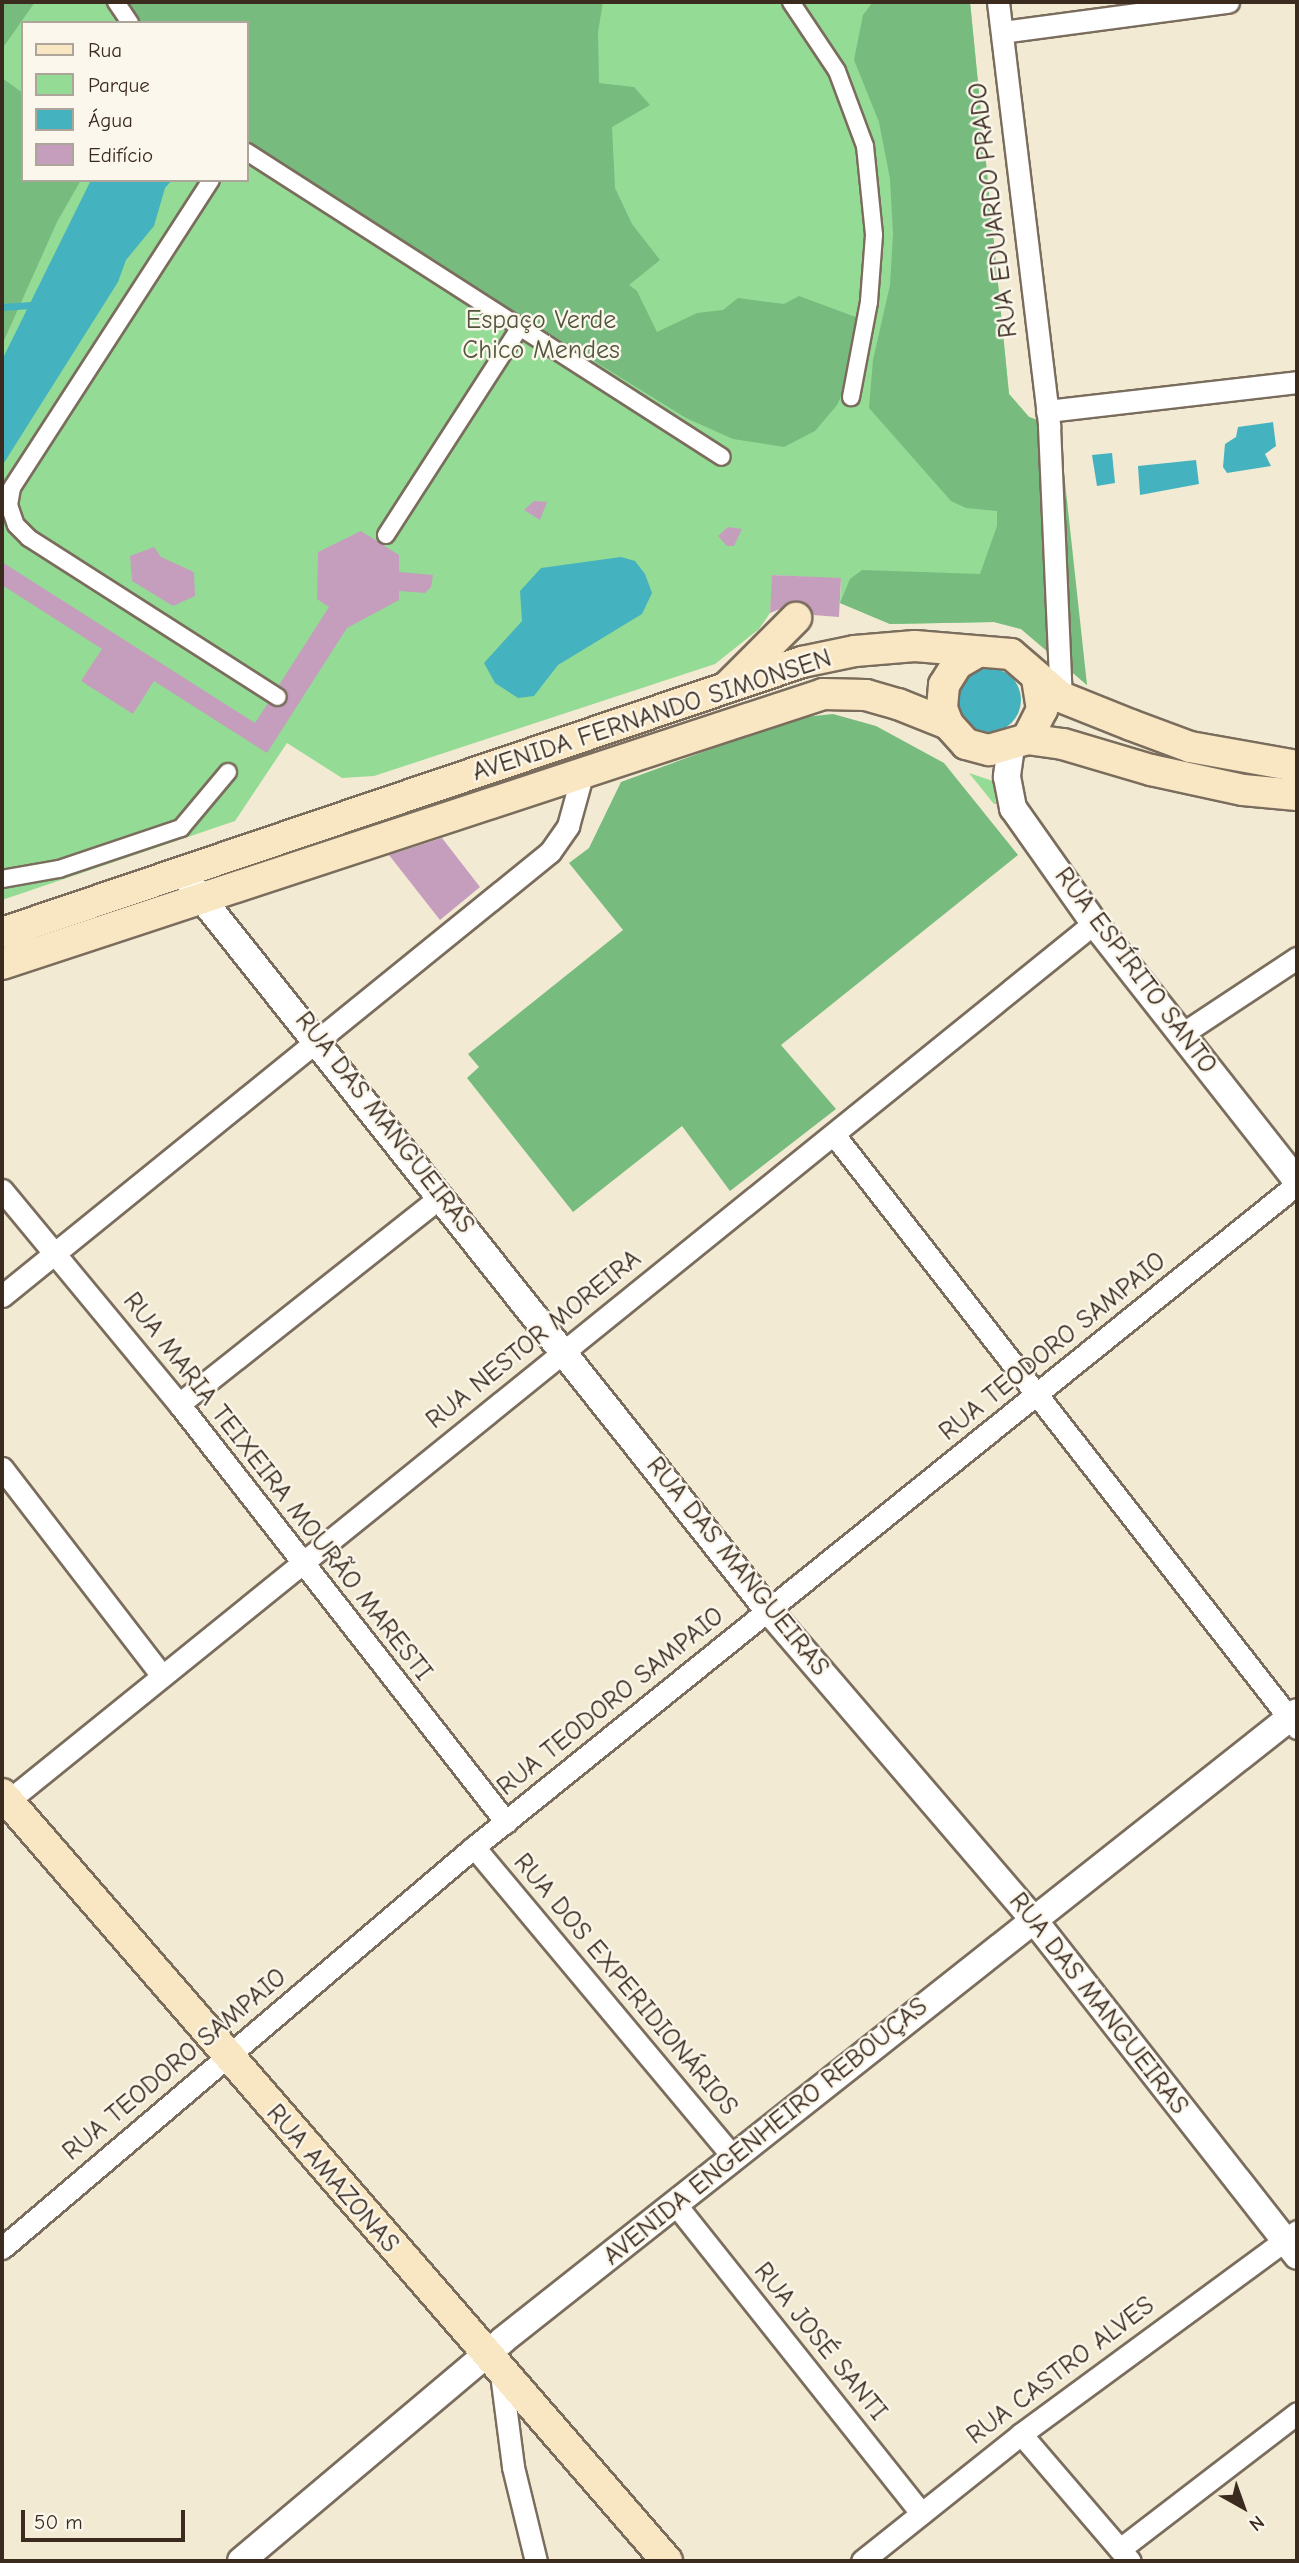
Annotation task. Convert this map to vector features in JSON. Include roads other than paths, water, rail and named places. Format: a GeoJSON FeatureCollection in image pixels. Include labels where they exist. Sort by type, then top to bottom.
{"type":"FeatureCollection","features":[{"type":"Feature","properties":{"kind":"main road"},"geometry":{"type":"LineString","coordinates":[[726,689],[796,618]]}},
{"type":"Feature","properties":{"kind":"main road","name":"AVENIDA FERNANDO SIMONSEN"},"geometry":{"type":"LineString","coordinates":[[2,933],[802,662],[855,651],[928,646],[976,653],[1011,653],[1061,697],[1190,747],[1297,766]]}},
{"type":"Feature","properties":{"kind":"main road"},"geometry":{"type":"LineString","coordinates":[[948,724],[942,708],[944,685],[957,664],[976,653]]}},
{"type":"Feature","properties":{"kind":"main road"},"geometry":{"type":"LineString","coordinates":[[1019,743],[1042,710],[1037,677]]}},
{"type":"Feature","properties":{"kind":"main road","name":"AVENIDA FERNANDO SIMONSEN"},"geometry":{"type":"LineString","coordinates":[[2,964],[823,694],[866,695],[948,724],[966,744],[989,750],[1019,743],[1063,744],[1151,770],[1243,790],[1297,795]]}},
{"type":"Feature","properties":{"kind":"main road","name":"RUA AMAZONAS"},"geometry":{"type":"LineString","coordinates":[[5,1797],[493,2365],[667,2561]]}},
{"type":"Feature","properties":{"kind":"street"},"geometry":{"type":"LineString","coordinates":[[116,2],[129,21]]}},
{"type":"Feature","properties":{"kind":"street"},"geometry":{"type":"LineString","coordinates":[[791,2],[837,71],[865,146],[874,235],[869,302],[851,397]]}},
{"type":"Feature","properties":{"kind":"street","name":"RUA EDUARDO PRADO"},"geometry":{"type":"LineString","coordinates":[[998,2],[1047,411],[1061,697]]}},
{"type":"Feature","properties":{"kind":"street"},"geometry":{"type":"LineString","coordinates":[[1002,32],[1228,2]]}},
{"type":"Feature","properties":{"kind":"street"},"geometry":{"type":"LineString","coordinates":[[248,153],[722,457]]}},
{"type":"Feature","properties":{"kind":"street"},"geometry":{"type":"LineString","coordinates":[[210,182],[12,488],[9,505],[16,525],[29,538],[278,697]]}},
{"type":"Feature","properties":{"kind":"street"},"geometry":{"type":"LineString","coordinates":[[386,535],[519,329]]}},
{"type":"Feature","properties":{"kind":"street"},"geometry":{"type":"LineString","coordinates":[[1047,411],[1297,382]]}},
{"type":"Feature","properties":{"kind":"street","name":"RUA ESPÍRITO SANTO"},"geometry":{"type":"LineString","coordinates":[[1019,743],[1007,777],[1013,808],[1094,923],[1297,1182]]}},
{"type":"Feature","properties":{"kind":"street"},"geometry":{"type":"LineString","coordinates":[[2,878],[59,869],[181,828],[228,772]]}},
{"type":"Feature","properties":{"kind":"street"},"geometry":{"type":"LineString","coordinates":[[2,1296],[550,852],[568,825],[583,772]]}},
{"type":"Feature","properties":{"kind":"street","name":"RUA DAS MANGUEIRAS"},"geometry":{"type":"LineString","coordinates":[[182,873],[318,1040],[769,1611],[1033,1919],[1293,2242]]}},
{"type":"Feature","properties":{"kind":"street","name":"RUA NESTOR MOREIRA"},"geometry":{"type":"LineString","coordinates":[[5,1797],[162,1676],[564,1350],[835,1136],[1094,923]]}},
{"type":"Feature","properties":{"kind":"street"},"geometry":{"type":"LineString","coordinates":[[1182,1034],[1297,958]]}},
{"type":"Feature","properties":{"kind":"street"},"geometry":{"type":"LineString","coordinates":[[835,1136],[1035,1398],[1295,1719]]}},
{"type":"Feature","properties":{"kind":"street","name":"RUA TEODORO SAMPAIO"},"geometry":{"type":"LineString","coordinates":[[2,2248],[474,1847],[1035,1398],[1297,1182]]}},
{"type":"Feature","properties":{"kind":"street","name":"RUA MARIA TEIXEIRA MOURÃO MARESTI"},"geometry":{"type":"LineString","coordinates":[[2,1189],[178,1404],[506,1822]]}},
{"type":"Feature","properties":{"kind":"street"},"geometry":{"type":"LineString","coordinates":[[178,1404],[441,1196]]}},
{"type":"Feature","properties":{"kind":"street"},"geometry":{"type":"LineString","coordinates":[[2,1468],[162,1676]]}},
{"type":"Feature","properties":{"kind":"street","name":"AVENIDA ENGENHEIRO REBOUÇAS"},"geometry":{"type":"LineString","coordinates":[[241,2561],[493,2365],[734,2158],[1033,1919],[1295,1719]]}},
{"type":"Feature","properties":{"kind":"street","name":"RUA DOS EXPERIDIONÁRIOS"},"geometry":{"type":"LineString","coordinates":[[474,1847],[734,2158]]}},
{"type":"Feature","properties":{"kind":"street","name":"RUA JOSÉ SANTI"},"geometry":{"type":"LineString","coordinates":[[676,2206],[921,2513]]}},
{"type":"Feature","properties":{"kind":"street","name":"RUA CASTRO ALVES"},"geometry":{"type":"LineString","coordinates":[[862,2561],[886,2554],[921,2513],[1021,2434],[1293,2242]]}},
{"type":"Feature","properties":{"kind":"street"},"geometry":{"type":"LineString","coordinates":[[493,2365],[513,2467],[536,2561]]}},
{"type":"Feature","properties":{"kind":"street"},"geometry":{"type":"LineString","coordinates":[[1021,2434],[1125,2555],[1297,2413]]}},
{"type":"Feature","properties":{"kind":"water"},"geometry":{"type":"Polygon","coordinates":[[[90,182],[170,182],[165,188],[154,226],[126,260],[118,282],[2,466],[2,360],[90,182]]]}},
{"type":"Feature","properties":{"kind":"water"},"geometry":{"type":"Polygon","coordinates":[[[1273,422],[1276,446],[1265,454],[1271,466],[1227,473],[1223,467],[1225,444],[1236,437],[1238,427],[1273,422]]]}},
{"type":"Feature","properties":{"kind":"water"},"geometry":{"type":"Polygon","coordinates":[[[1112,453],[1115,483],[1097,486],[1092,455],[1112,453]]]}},
{"type":"Feature","properties":{"kind":"water"},"geometry":{"type":"Polygon","coordinates":[[[1196,460],[1199,484],[1140,495],[1138,466],[1196,460]]]}},
{"type":"Feature","properties":{"kind":"water"},"geometry":{"type":"Polygon","coordinates":[[[621,557],[635,561],[645,574],[652,593],[642,614],[558,665],[534,696],[518,698],[495,683],[484,663],[522,621],[520,591],[541,568],[621,557]]]}},
{"type":"Feature","properties":{"kind":"water"},"geometry":{"type":"Polygon","coordinates":[[[989,668],[1007,674],[1015,682],[1021,700],[1015,718],[1007,726],[989,732],[971,726],[963,718],[957,700],[963,682],[971,674],[989,668]]]}},
{"type":"Feature","properties":{"kind":"waterway"},"geometry":{"type":"LineString","coordinates":[[2,307],[31,305]]}},
{"type":"Feature","properties":{"kind":"park label","name":"Espaço Verde Chico Mendes"},"geometry":{"type":"Point","coordinates":[541,336]}}]}
